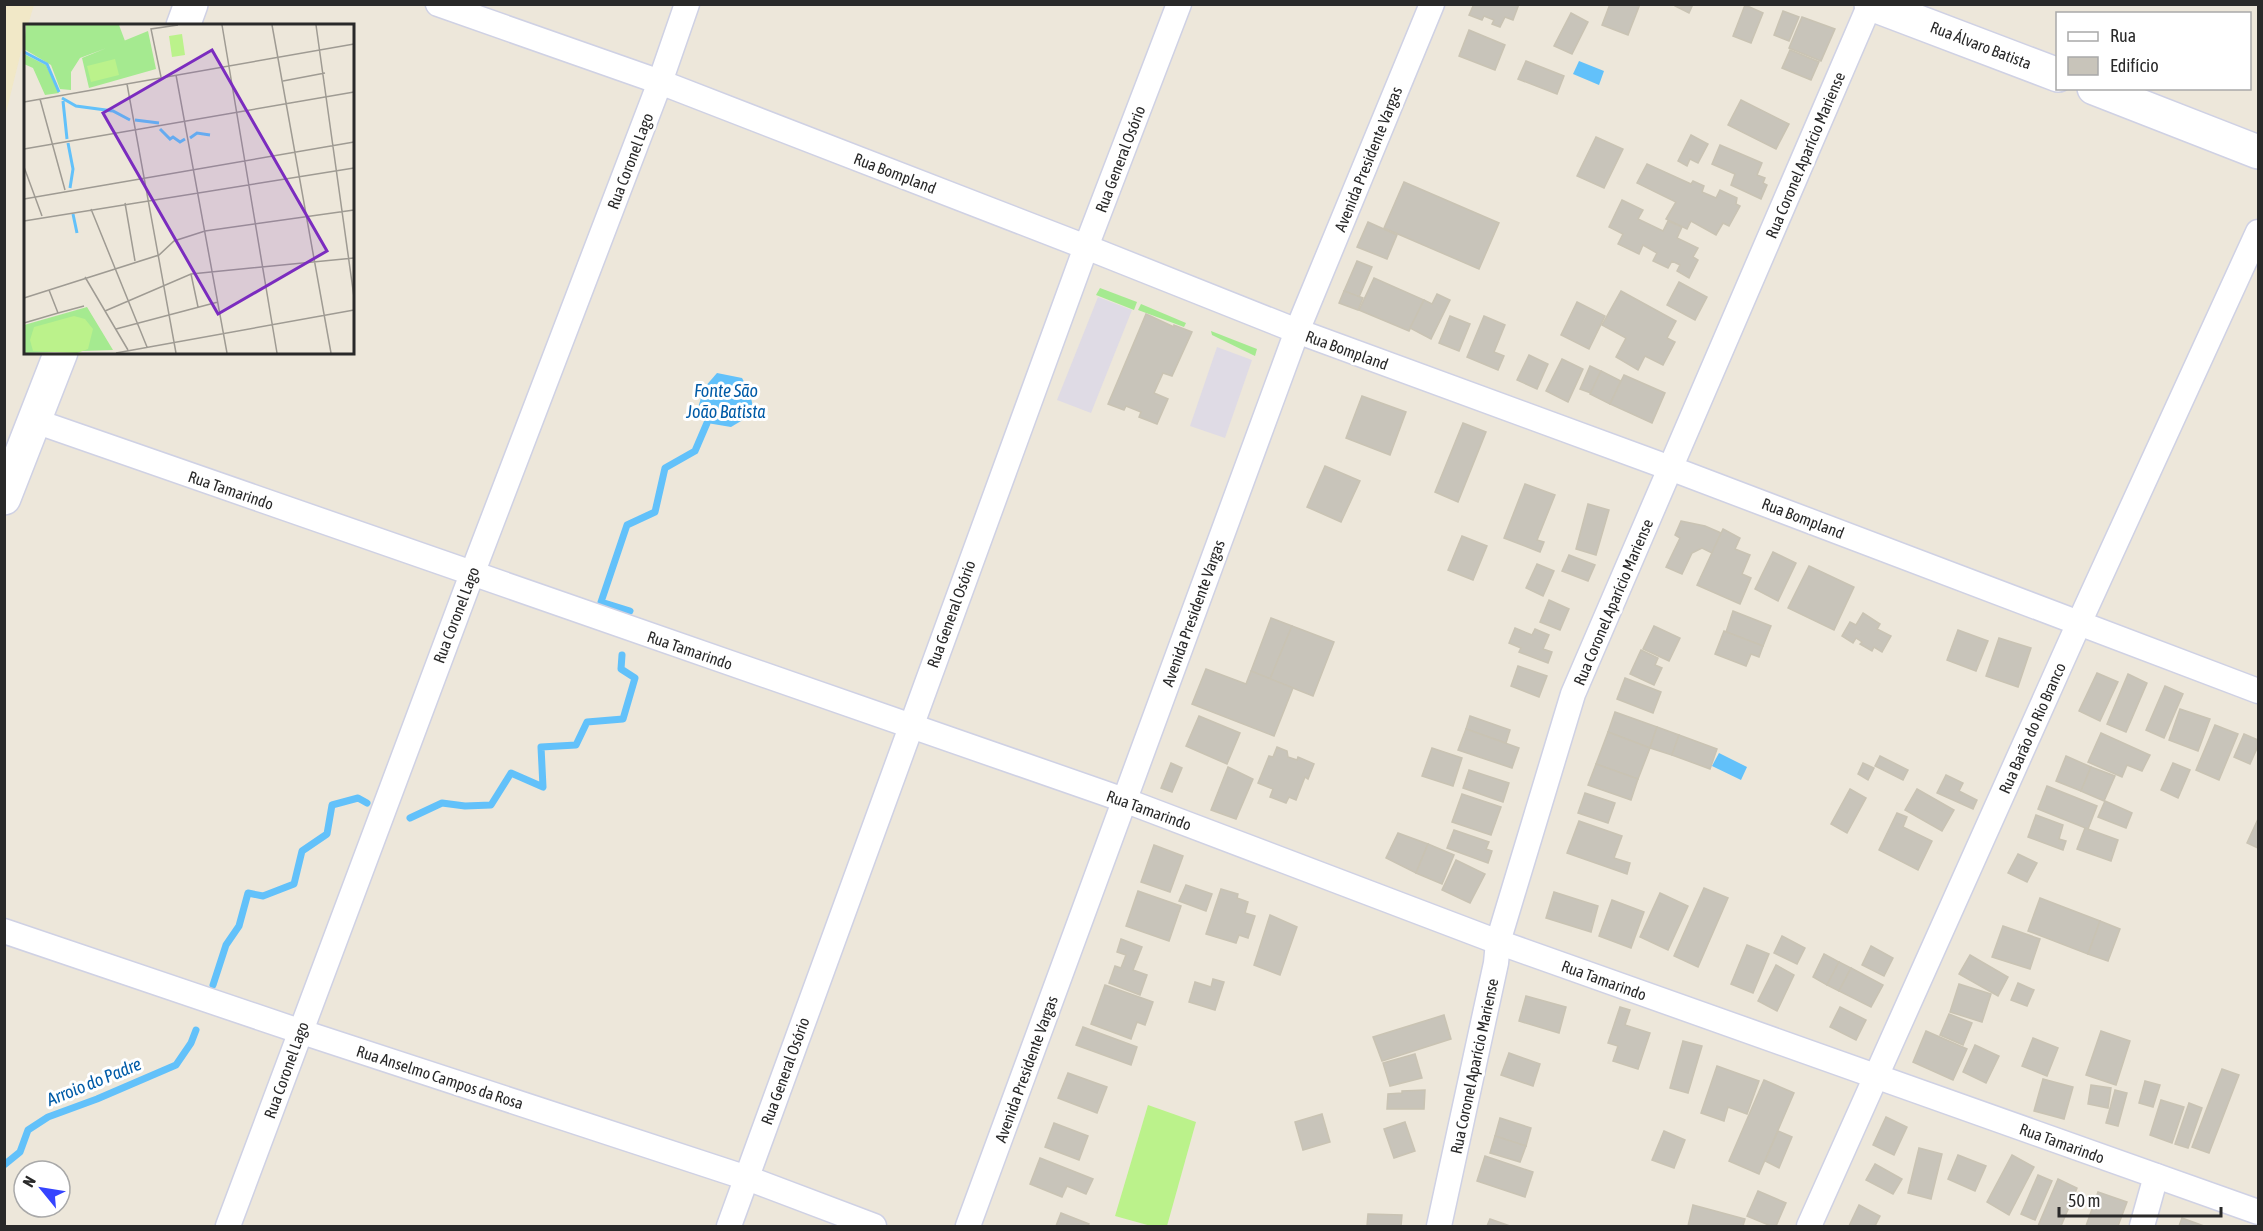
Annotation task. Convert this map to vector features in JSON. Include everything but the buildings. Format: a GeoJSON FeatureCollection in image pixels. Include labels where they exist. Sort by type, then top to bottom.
{"type":"FeatureCollection","features":[{"type":"Feature","properties":{"kind":"street"},"geometry":{"type":"LineString","coordinates":[[184,24],[191,4]]}},
{"type":"Feature","properties":{"kind":"street","name":"Rua Bompland"},"geometry":{"type":"LineString","coordinates":[[438,4],[660,82],[1297,331],[1670,468],[2259,691]]}},
{"type":"Feature","properties":{"kind":"street","name":"Rua Coronel Lago"},"geometry":{"type":"LineString","coordinates":[[228,1227],[299,1031],[660,82],[687,4]]}},
{"type":"Feature","properties":{"kind":"street","name":"Rua General Osório"},"geometry":{"type":"LineString","coordinates":[[729,1227],[1086,247],[1179,4]]}},
{"type":"Feature","properties":{"kind":"street","name":"Avenida Presidente Vargas"},"geometry":{"type":"LineString","coordinates":[[968,1227],[1297,331],[1432,4]]}},
{"type":"Feature","properties":{"kind":"street","name":"Rua Álvaro Batista"},"geometry":{"type":"LineString","coordinates":[[1871,4],[2056,74]]}},
{"type":"Feature","properties":{"kind":"street","name":"Rua Coronel Aparício Mariense"},"geometry":{"type":"LineString","coordinates":[[1438,1227],[1496,963],[1498,942],[1573,694],[1871,4]]}},
{"type":"Feature","properties":{"kind":"street"},"geometry":{"type":"LineString","coordinates":[[2099,90],[2259,152]]}},
{"type":"Feature","properties":{"kind":"street","name":"Rua Barão do Rio Branco"},"geometry":{"type":"LineString","coordinates":[[1809,1227],[2079,623],[2259,232]]}},
{"type":"Feature","properties":{"kind":"street"},"geometry":{"type":"LineString","coordinates":[[4,498],[60,354]]}},
{"type":"Feature","properties":{"kind":"street","name":"Rua Tamarindo"},"geometry":{"type":"LineString","coordinates":[[35,421],[1124,800],[1498,942],[2259,1212]]}},
{"type":"Feature","properties":{"kind":"street","name":"Rua Anselmo Campos da Rosa"},"geometry":{"type":"LineString","coordinates":[[4,931],[299,1031],[747,1178],[874,1227]]}},
{"type":"Feature","properties":{"kind":"street"},"geometry":{"type":"LineString","coordinates":[[2142,1227],[2156,1176]]}},
{"type":"Feature","properties":{"kind":"shaded area"},"geometry":{"type":"Polygon","coordinates":[[[5,4],[34,5],[28,24],[24,24],[24,40],[5,117],[5,4]]]}},
{"type":"Feature","properties":{"kind":"shaded area"},"geometry":{"type":"Polygon","coordinates":[[[1098,297],[1132,310],[1091,413],[1057,400],[1098,297]]]}},
{"type":"Feature","properties":{"kind":"shaded area"},"geometry":{"type":"Polygon","coordinates":[[[1217,347],[1252,360],[1225,438],[1190,426],[1217,347]]]}},
{"type":"Feature","properties":{"kind":"green space"},"geometry":{"type":"Polygon","coordinates":[[[1100,288],[1137,302],[1134,310],[1096,295],[1100,288]]]}},
{"type":"Feature","properties":{"kind":"green space"},"geometry":{"type":"Polygon","coordinates":[[[1141,304],[1186,323],[1184,327],[1138,310],[1141,304]]]}},
{"type":"Feature","properties":{"kind":"green space"},"geometry":{"type":"Polygon","coordinates":[[[1211,331],[1257,349],[1255,356],[1212,335],[1211,331]]]}},
{"type":"Feature","properties":{"kind":"green space"},"geometry":{"type":"Polygon","coordinates":[[[1148,1105],[1196,1122],[1167,1226],[1151,1226],[1115,1216],[1148,1105]]]}},
{"type":"Feature","properties":{"kind":"water"},"geometry":{"type":"Polygon","coordinates":[[[1579,61],[1604,71],[1599,85],[1573,74],[1579,61]]]}},
{"type":"Feature","properties":{"kind":"water","name":"Fonte São João Batista"},"geometry":{"type":"Polygon","coordinates":[[[717,373],[742,378],[750,393],[753,407],[746,418],[731,427],[707,423],[697,411],[704,388],[717,373]]]}},
{"type":"Feature","properties":{"kind":"water"},"geometry":{"type":"Polygon","coordinates":[[[1719,753],[1747,767],[1741,780],[1712,766],[1719,753]]]}},
{"type":"Feature","properties":{"kind":"waterway","name":"Arroio do Padre"},"geometry":{"type":"LineString","coordinates":[[630,611],[601,602],[627,525],[655,512],[665,468],[695,451],[707,423]]}},
{"type":"Feature","properties":{"kind":"waterway","name":"Arroio do Padre"},"geometry":{"type":"LineString","coordinates":[[410,818],[442,803],[465,806],[491,805],[511,773],[543,787],[541,747],[576,745],[587,722],[623,719],[635,678],[621,669],[622,655]]}},
{"type":"Feature","properties":{"kind":"waterway","name":"Arroio do Padre"},"geometry":{"type":"LineString","coordinates":[[213,985],[226,945],[239,926],[248,893],[263,896],[294,884],[302,851],[327,834],[332,805],[358,798],[367,803]]}},
{"type":"Feature","properties":{"kind":"waterway","name":"Arroio do Padre"},"geometry":{"type":"LineString","coordinates":[[4,1165],[20,1152],[28,1130],[48,1117],[176,1065],[191,1043],[196,1030]]}}]}
